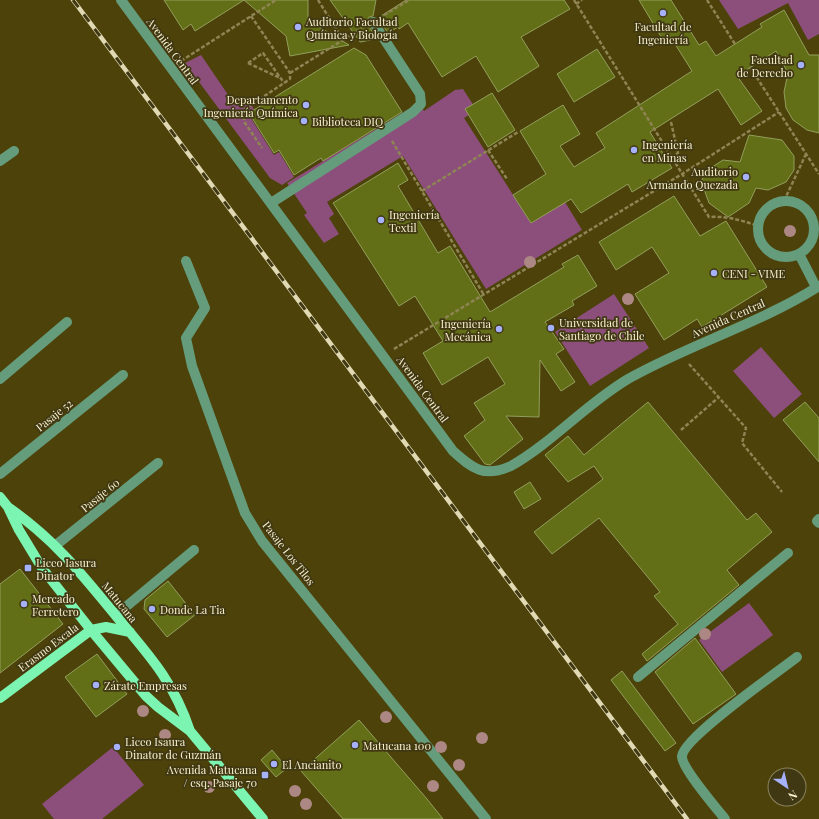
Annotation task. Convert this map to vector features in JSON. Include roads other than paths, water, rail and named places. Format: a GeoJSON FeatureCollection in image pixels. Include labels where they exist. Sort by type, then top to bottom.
{"type":"FeatureCollection","features":[{"type":"Feature","properties":{"kind":"main road","name":"Matucana"},"geometry":{"type":"LineString","coordinates":[[0,497],[8,507],[56,545],[130,632],[172,686],[190,731]]}},
{"type":"Feature","properties":{"kind":"main road","name":"Matucana"},"geometry":{"type":"LineString","coordinates":[[8,507],[19,530],[42,568],[91,630],[146,696],[190,731],[263,819]]}},
{"type":"Feature","properties":{"kind":"main road"},"geometry":{"type":"LineString","coordinates":[[91,630],[106,627],[130,632]]}},
{"type":"Feature","properties":{"kind":"main road","name":"Erasmo Escala"},"geometry":{"type":"LineString","coordinates":[[0,698],[91,630]]}},
{"type":"Feature","properties":{"kind":"street","name":"Avenida Central"},"geometry":{"type":"LineString","coordinates":[[121,0],[384,355],[453,451],[473,468],[489,472],[503,469],[519,461],[612,389],[679,353],[769,313],[818,286]]}},
{"type":"Feature","properties":{"kind":"street"},"geometry":{"type":"LineString","coordinates":[[271,202],[385,130],[412,112],[421,104],[420,94],[373,22]]}},
{"type":"Feature","properties":{"kind":"street"},"geometry":{"type":"LineString","coordinates":[[0,162],[14,151]]}},
{"type":"Feature","properties":{"kind":"street"},"geometry":{"type":"LineString","coordinates":[[784,201],[794,202],[802,206],[809,213],[814,222],[812,240],[806,249],[799,254],[782,257],[770,252],[762,243],[758,226],[766,209],[774,204],[784,201]]}},
{"type":"Feature","properties":{"kind":"street"},"geometry":{"type":"LineString","coordinates":[[799,254],[818,286]]}},
{"type":"Feature","properties":{"kind":"street","name":"Pasaje Los Tilos"},"geometry":{"type":"LineString","coordinates":[[186,261],[205,308],[186,338],[192,366],[245,513],[262,541],[486,819]]}},
{"type":"Feature","properties":{"kind":"street"},"geometry":{"type":"LineString","coordinates":[[0,379],[67,322]]}},
{"type":"Feature","properties":{"kind":"street","name":"Pasaje 52"},"geometry":{"type":"LineString","coordinates":[[0,474],[123,375]]}},
{"type":"Feature","properties":{"kind":"street","name":"Pasaje 60"},"geometry":{"type":"LineString","coordinates":[[56,545],[158,463]]}},
{"type":"Feature","properties":{"kind":"street"},"geometry":{"type":"LineString","coordinates":[[819,519],[817,520],[819,523]]}},
{"type":"Feature","properties":{"kind":"street"},"geometry":{"type":"LineString","coordinates":[[116,615],[194,550]]}},
{"type":"Feature","properties":{"kind":"street"},"geometry":{"type":"LineString","coordinates":[[638,677],[788,553]]}},
{"type":"Feature","properties":{"kind":"street"},"geometry":{"type":"LineString","coordinates":[[725,819],[686,768],[682,756],[697,736],[797,657]]}},
{"type":"Feature","properties":{"kind":"railway"},"geometry":{"type":"LineString","coordinates":[[73,0],[687,819]]}},
{"type":"Feature","properties":{"kind":"place","name":"Facultad de Ingeniería"},"geometry":{"type":"Point","coordinates":[663,13]}},
{"type":"Feature","properties":{"kind":"place","name":"Auditorio Facultad Química y Biología"},"geometry":{"type":"Point","coordinates":[298,27]}},
{"type":"Feature","properties":{"kind":"place","name":"Facultad de Derecho"},"geometry":{"type":"Point","coordinates":[801,65]}},
{"type":"Feature","properties":{"kind":"place","name":"Departamento Ingeniería Química"},"geometry":{"type":"Point","coordinates":[306,105]}},
{"type":"Feature","properties":{"kind":"place","name":"Biblioteca DIQ"},"geometry":{"type":"Point","coordinates":[304,121]}},
{"type":"Feature","properties":{"kind":"place","name":"Ingeniería en Minas"},"geometry":{"type":"Point","coordinates":[634,150]}},
{"type":"Feature","properties":{"kind":"place","name":"Auditorio Armando Quezada"},"geometry":{"type":"Point","coordinates":[746,177]}},
{"type":"Feature","properties":{"kind":"place","name":"Ingeniería Textil"},"geometry":{"type":"Point","coordinates":[381,220]}},
{"type":"Feature","properties":{"kind":"place","name":"CENI - VIME"},"geometry":{"type":"Point","coordinates":[714,273]}},
{"type":"Feature","properties":{"kind":"place","name":"Universidad de Santiago de Chile"},"geometry":{"type":"Point","coordinates":[551,328]}},
{"type":"Feature","properties":{"kind":"place","name":"Ingeniería Mecánica"},"geometry":{"type":"Point","coordinates":[499,329]}},
{"type":"Feature","properties":{"kind":"place","name":"Liceo Iasura Dinator"},"geometry":{"type":"Point","coordinates":[28,568]}},
{"type":"Feature","properties":{"kind":"place","name":"Mercado Ferretero"},"geometry":{"type":"Point","coordinates":[24,604]}},
{"type":"Feature","properties":{"kind":"place","name":"Donde La Tia"},"geometry":{"type":"Point","coordinates":[152,609]}},
{"type":"Feature","properties":{"kind":"place","name":"Zárate Empresas"},"geometry":{"type":"Point","coordinates":[96,685]}},
{"type":"Feature","properties":{"kind":"place","name":"Matucana 100"},"geometry":{"type":"Point","coordinates":[355,745]}},
{"type":"Feature","properties":{"kind":"place","name":"Liceo Isaura Dinator de Guzmán"},"geometry":{"type":"Point","coordinates":[117,747]}},
{"type":"Feature","properties":{"kind":"place","name":"El Ancianito"},"geometry":{"type":"Point","coordinates":[274,764]}},
{"type":"Feature","properties":{"kind":"place","name":"Avenida Matucana / esq. Pasaje 70"},"geometry":{"type":"Point","coordinates":[265,775]}}]}
